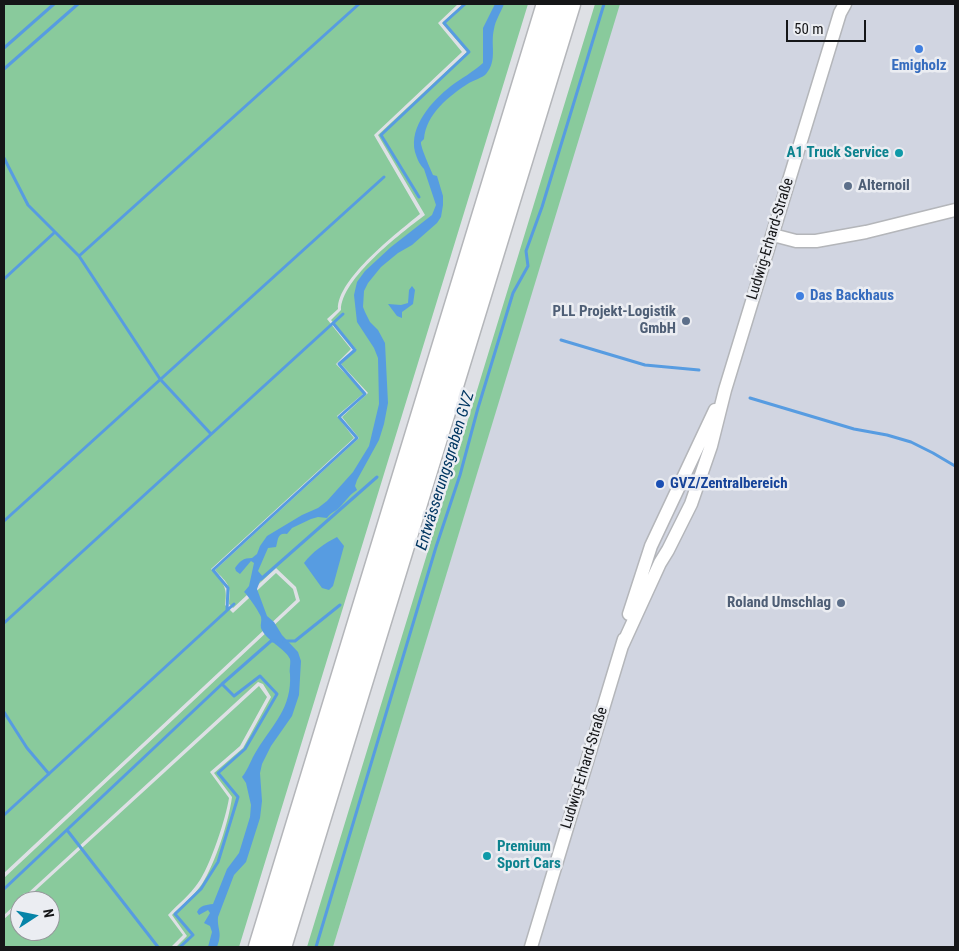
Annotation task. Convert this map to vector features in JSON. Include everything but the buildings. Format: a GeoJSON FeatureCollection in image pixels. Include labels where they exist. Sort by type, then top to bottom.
{"type":"FeatureCollection","features":[{"type":"Feature","properties":{"kind":"highway"},"geometry":{"type":"LineString","coordinates":[[260,947],[548,4]]}},
{"type":"Feature","properties":{"kind":"highway"},"geometry":{"type":"LineString","coordinates":[[280,947],[568,4]]}},
{"type":"Feature","properties":{"kind":"street","name":"Ludwig-Erhard-Straße"},"geometry":{"type":"LineString","coordinates":[[622,646],[660,562],[691,504],[712,446],[725,390],[840,13],[845,4]]}},
{"type":"Feature","properties":{"kind":"street"},"geometry":{"type":"LineString","coordinates":[[773,235],[796,241],[816,241],[866,232],[955,210]]}},
{"type":"Feature","properties":{"kind":"street","name":"Ludwig-Erhard-Straße"},"geometry":{"type":"LineString","coordinates":[[530,947],[622,646],[628,617],[651,546],[725,390]]}},
{"type":"Feature","properties":{"kind":"shaded area"},"geometry":{"type":"Polygon","coordinates":[[[619,4],[955,4],[955,947],[333,947],[619,4]]]}},
{"type":"Feature","properties":{"kind":"green space"},"geometry":{"type":"Polygon","coordinates":[[[4,4],[458,4],[438,23],[462,52],[374,135],[420,214],[370,257],[347,284],[340,297],[338,309],[327,319],[351,349],[336,364],[364,393],[337,416],[354,438],[211,569],[224,585],[226,593],[225,605],[233,613],[276,573],[293,589],[296,600],[4,873],[4,4]]]}},
{"type":"Feature","properties":{"kind":"green space"},"geometry":{"type":"Polygon","coordinates":[[[463,4],[528,4],[239,947],[176,947],[187,936],[172,915],[199,888],[207,876],[221,842],[232,797],[214,773],[243,748],[271,697],[263,684],[258,682],[30,891],[10,891],[10,909],[4,915],[4,878],[300,601],[296,587],[276,568],[233,608],[229,604],[228,585],[215,570],[359,438],[342,417],[368,393],[341,364],[356,349],[331,320],[341,310],[344,298],[361,271],[388,245],[425,215],[378,135],[467,52],[442,23],[463,4]]]}},
{"type":"Feature","properties":{"kind":"green space"},"geometry":{"type":"Polygon","coordinates":[[[595,4],[620,4],[333,947],[307,947],[595,4]]]}},
{"type":"Feature","properties":{"kind":"green space"},"geometry":{"type":"Polygon","coordinates":[[[259,686],[267,697],[240,746],[210,772],[229,798],[225,817],[203,876],[191,892],[168,915],[183,935],[171,947],[4,947],[4,919],[10,914],[10,941],[60,941],[60,891],[35,891],[259,686]]]}},
{"type":"Feature","properties":{"kind":"water"},"geometry":{"type":"Polygon","coordinates":[[[495,4],[504,4],[493,35],[493,58],[490,69],[486,74],[461,88],[440,106],[429,122],[424,139],[421,142],[433,175],[437,176],[443,196],[441,217],[437,223],[412,245],[398,253],[381,267],[364,291],[363,307],[365,312],[385,343],[388,403],[379,440],[357,480],[355,486],[357,490],[327,518],[318,517],[311,519],[292,528],[287,534],[281,534],[276,547],[268,548],[258,571],[264,578],[260,581],[257,589],[267,616],[298,652],[301,661],[299,695],[292,716],[271,746],[262,764],[260,773],[262,801],[260,818],[246,862],[234,875],[218,917],[220,934],[217,947],[208,947],[212,932],[210,926],[204,923],[210,913],[208,910],[199,915],[197,912],[206,905],[213,904],[227,869],[239,853],[250,817],[251,805],[246,783],[242,777],[285,706],[290,686],[290,659],[263,632],[260,615],[244,592],[249,586],[254,563],[251,561],[240,574],[235,568],[242,560],[252,558],[257,554],[267,536],[302,515],[318,508],[327,501],[353,472],[369,446],[379,404],[378,358],[374,348],[357,322],[354,295],[357,282],[365,271],[391,247],[432,215],[436,205],[424,169],[419,163],[415,152],[415,133],[424,115],[437,99],[451,86],[483,63],[483,28],[495,4]]]}},
{"type":"Feature","properties":{"kind":"water"},"geometry":{"type":"Polygon","coordinates":[[[412,286],[415,290],[413,304],[402,312],[402,318],[397,316],[388,304],[401,305],[408,303],[409,290],[412,286]]]}},
{"type":"Feature","properties":{"kind":"water"},"geometry":{"type":"Polygon","coordinates":[[[337,537],[344,546],[333,586],[329,590],[322,588],[304,563],[319,548],[337,537]]]}},
{"type":"Feature","properties":{"kind":"waterway"},"geometry":{"type":"LineString","coordinates":[[4,48],[54,4]]}},
{"type":"Feature","properties":{"kind":"waterway"},"geometry":{"type":"LineString","coordinates":[[4,69],[78,4]]}},
{"type":"Feature","properties":{"kind":"waterway"},"geometry":{"type":"LineString","coordinates":[[79,256],[359,4]]}},
{"type":"Feature","properties":{"kind":"waterway"},"geometry":{"type":"LineString","coordinates":[[419,197],[381,135],[469,52],[444,23],[465,4]]}},
{"type":"Feature","properties":{"kind":"waterway","name":"Entwässerungsgraben GVZ"},"geometry":{"type":"LineString","coordinates":[[316,947],[436,547],[460,475],[513,293],[528,266],[526,251],[542,207],[604,4]]}},
{"type":"Feature","properties":{"kind":"waterway"},"geometry":{"type":"LineString","coordinates":[[4,158],[28,205],[79,256],[160,379],[211,434]]}},
{"type":"Feature","properties":{"kind":"waterway"},"geometry":{"type":"LineString","coordinates":[[4,521],[384,177]]}},
{"type":"Feature","properties":{"kind":"waterway"},"geometry":{"type":"LineString","coordinates":[[4,279],[55,232]]}},
{"type":"Feature","properties":{"kind":"waterway"},"geometry":{"type":"LineString","coordinates":[[4,623],[343,314]]}},
{"type":"Feature","properties":{"kind":"waterway"},"geometry":{"type":"LineString","coordinates":[[227,610],[228,588],[213,570],[357,438],[339,417],[365,394],[339,364],[355,350],[333,323]]}},
{"type":"Feature","properties":{"kind":"waterway"},"geometry":{"type":"LineString","coordinates":[[561,340],[645,365],[699,370]]}},
{"type":"Feature","properties":{"kind":"waterway"},"geometry":{"type":"LineString","coordinates":[[750,398],[854,429],[911,442],[955,466]]}},
{"type":"Feature","properties":{"kind":"waterway"},"geometry":{"type":"LineString","coordinates":[[261,579],[377,477]]}},
{"type":"Feature","properties":{"kind":"waterway"},"geometry":{"type":"LineString","coordinates":[[4,815],[234,604]]}},
{"type":"Feature","properties":{"kind":"waterway"},"geometry":{"type":"LineString","coordinates":[[284,641],[295,641],[340,605]]}},
{"type":"Feature","properties":{"kind":"waterway"},"geometry":{"type":"LineString","coordinates":[[4,889],[222,684],[271,641],[276,641]]}},
{"type":"Feature","properties":{"kind":"waterway"},"geometry":{"type":"LineString","coordinates":[[180,947],[193,935],[175,914],[201,889],[218,862],[238,797],[218,773],[245,749],[277,694],[260,676],[234,696],[222,684]]}},
{"type":"Feature","properties":{"kind":"waterway"},"geometry":{"type":"LineString","coordinates":[[4,712],[27,748],[49,774]]}},
{"type":"Feature","properties":{"kind":"waterway"},"geometry":{"type":"LineString","coordinates":[[67,830],[158,947]]}},
{"type":"Feature","properties":{"kind":"place","name":"Emigholz"},"geometry":{"type":"Point","coordinates":[919,49]}},
{"type":"Feature","properties":{"kind":"place","name":"A1 Truck Service"},"geometry":{"type":"Point","coordinates":[899,153]}},
{"type":"Feature","properties":{"kind":"place","name":"Alternoil"},"geometry":{"type":"Point","coordinates":[848,186]}},
{"type":"Feature","properties":{"kind":"place","name":"Das Backhaus"},"geometry":{"type":"Point","coordinates":[800,296]}},
{"type":"Feature","properties":{"kind":"place","name":"PLL Projekt-Logistik GmbH"},"geometry":{"type":"Point","coordinates":[686,321]}},
{"type":"Feature","properties":{"kind":"place","name":"GVZ/Zentralbereich"},"geometry":{"type":"Point","coordinates":[660,484]}},
{"type":"Feature","properties":{"kind":"place","name":"Roland Umschlag"},"geometry":{"type":"Point","coordinates":[841,603]}},
{"type":"Feature","properties":{"kind":"place","name":"Premium Sport Cars"},"geometry":{"type":"Point","coordinates":[487,856]}}]}
